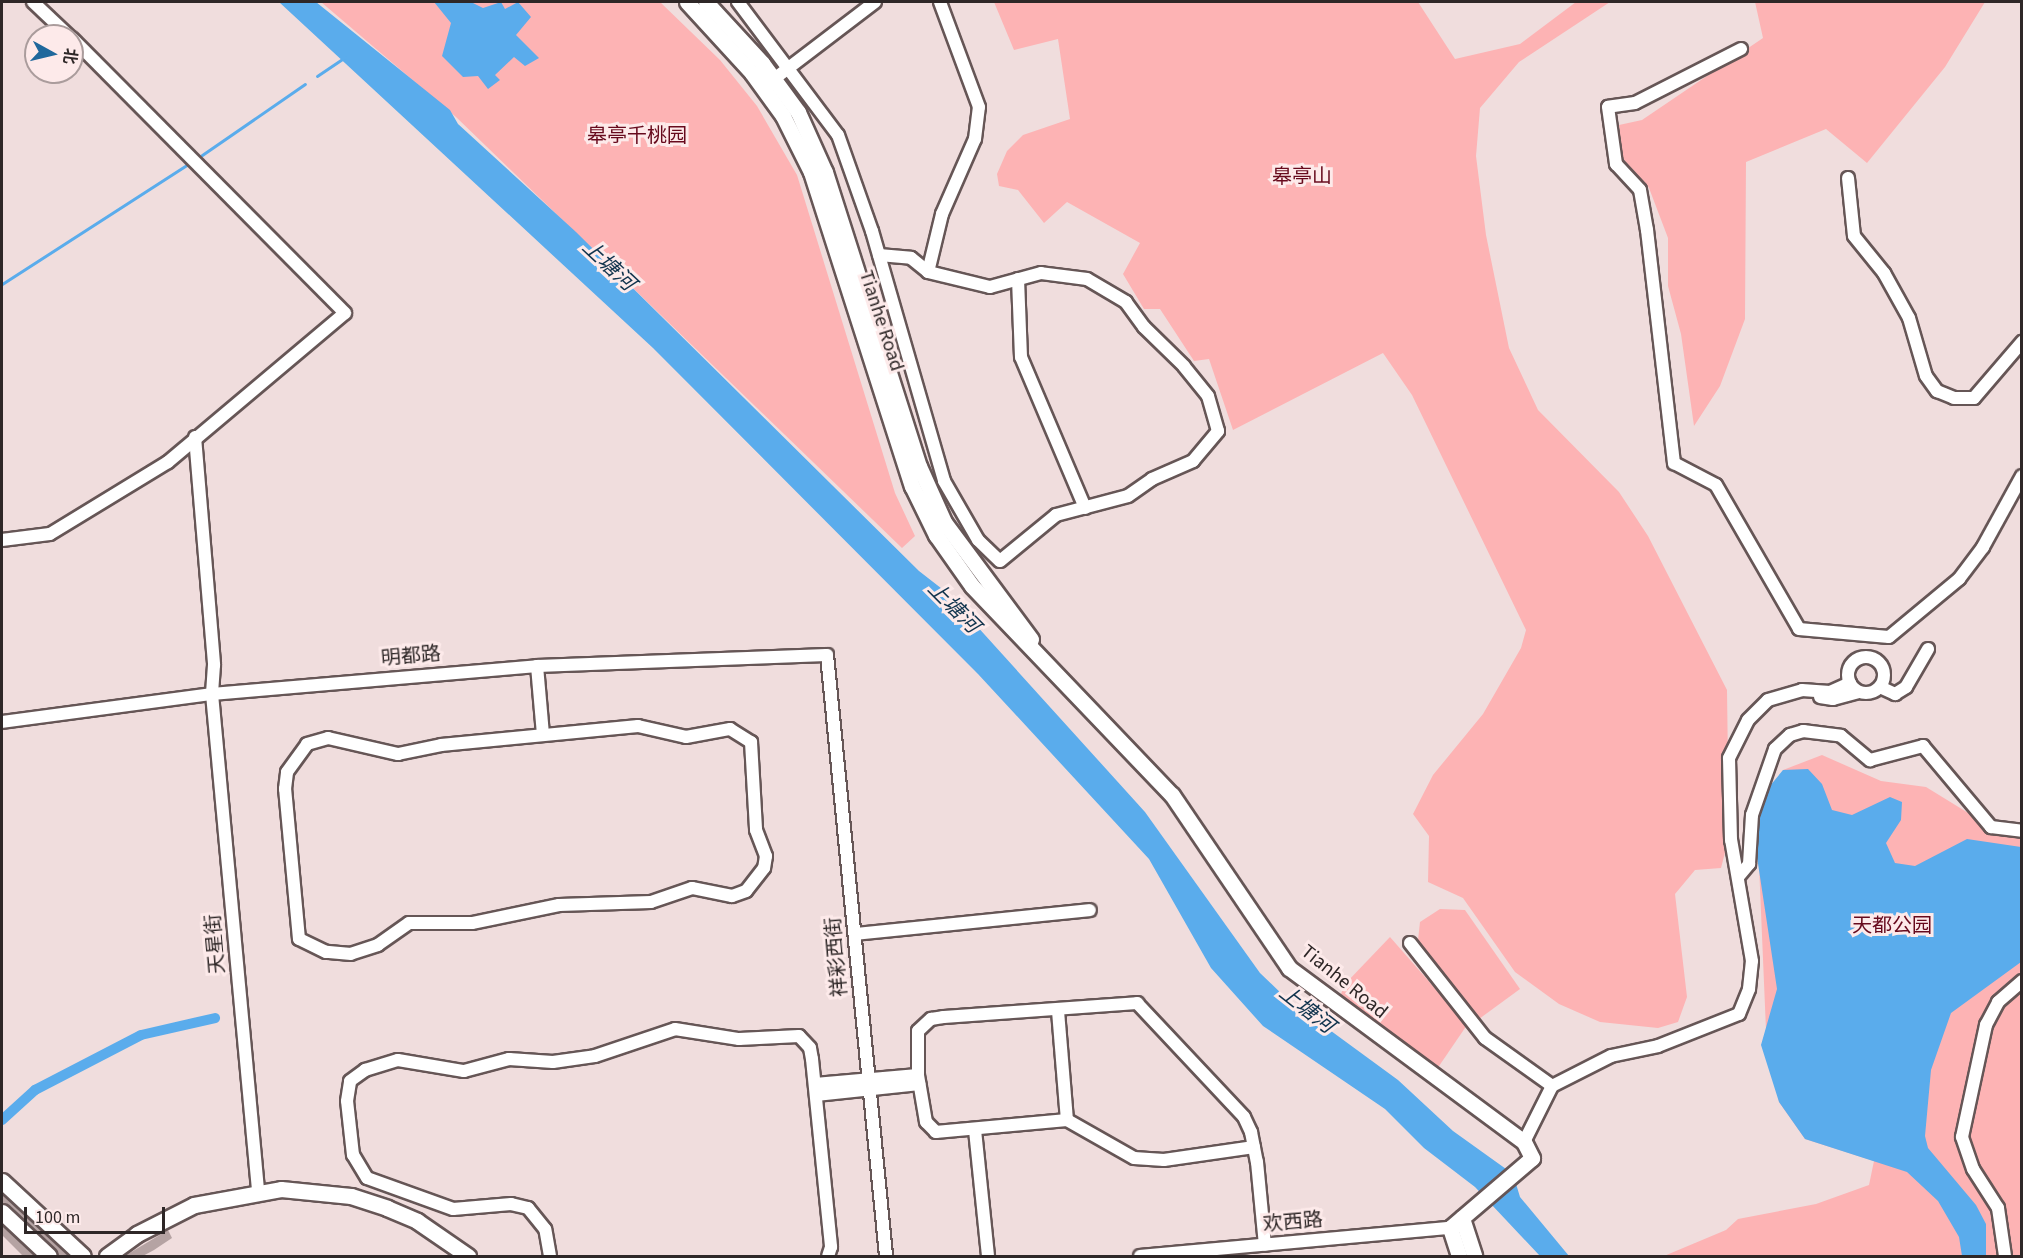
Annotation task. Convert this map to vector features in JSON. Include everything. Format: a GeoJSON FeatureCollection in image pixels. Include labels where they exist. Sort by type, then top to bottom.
{"type":"FeatureCollection","features":[{"type":"Feature","properties":{"kind":"main road","name":"Tianhe Road"},"geometry":{"type":"LineString","coordinates":[[687,2],[752,72],[783,116],[811,172],[912,486],[936,535],[972,586],[1037,650],[1172,795],[1289,968],[1524,1142]]}},
{"type":"Feature","properties":{"kind":"main road","name":"Tianhe Road"},"geometry":{"type":"LineString","coordinates":[[706,2],[774,79],[798,112],[825,172],[923,476],[944,522],[978,573],[1016,614],[1037,650]]}},
{"type":"Feature","properties":{"kind":"main road"},"geometry":{"type":"LineString","coordinates":[[1456,1223],[1519,1172],[1532,1158],[1524,1142]]}},
{"type":"Feature","properties":{"kind":"main road"},"geometry":{"type":"LineString","coordinates":[[2,1181],[83,1257]]}},
{"type":"Feature","properties":{"kind":"main road"},"geometry":{"type":"LineString","coordinates":[[106,1257],[166,1217],[223,1197],[258,1191],[313,1190],[387,1208],[417,1221],[468,1257]]}},
{"type":"Feature","properties":{"kind":"main road"},"geometry":{"type":"LineString","coordinates":[[2,1212],[49,1257]]}},
{"type":"Feature","properties":{"kind":"main road"},"geometry":{"type":"LineString","coordinates":[[1456,1223],[1459,1257]]}},
{"type":"Feature","properties":{"kind":"main road"},"geometry":{"type":"LineString","coordinates":[[1456,1223],[1474,1257]]}},
{"type":"Feature","properties":{"kind":"street"},"geometry":{"type":"LineString","coordinates":[[33,2],[57,24]]}},
{"type":"Feature","properties":{"kind":"street"},"geometry":{"type":"LineString","coordinates":[[738,2],[838,135],[879,255],[944,481],[978,540],[1000,561],[1056,515],[1128,496],[1193,460],[1218,431],[1208,396],[1126,302],[1087,279],[1041,273],[990,286],[928,272],[911,258],[879,255]]}},
{"type":"Feature","properties":{"kind":"street"},"geometry":{"type":"LineString","coordinates":[[774,79],[875,2]]}},
{"type":"Feature","properties":{"kind":"street"},"geometry":{"type":"LineString","coordinates":[[928,272],[942,214],[975,139],[979,107],[940,2]]}},
{"type":"Feature","properties":{"kind":"street"},"geometry":{"type":"LineString","coordinates":[[1742,49],[1635,103],[1608,107],[1616,164],[1640,190],[1647,230],[1674,463],[1716,485],[1799,629],[1889,637],[1959,579],[1995,528],[2022,476]]}},
{"type":"Feature","properties":{"kind":"street"},"geometry":{"type":"LineString","coordinates":[[2,540],[50,534],[168,462],[345,313],[84,50]]}},
{"type":"Feature","properties":{"kind":"street"},"geometry":{"type":"LineString","coordinates":[[1848,178],[1854,236],[1884,273],[1909,318],[1926,376],[1936,391],[1954,398],[1974,398],[2022,342]]}},
{"type":"Feature","properties":{"kind":"street"},"geometry":{"type":"LineString","coordinates":[[1018,279],[1021,357],[1085,508]]}},
{"type":"Feature","properties":{"kind":"street","name":"天星街"},"geometry":{"type":"LineString","coordinates":[[195,437],[214,665],[212,694],[258,1191]]}},
{"type":"Feature","properties":{"kind":"street"},"geometry":{"type":"LineString","coordinates":[[1768,700],[1811,696],[1833,699],[1880,687],[1895,694],[1906,687],[1928,650]]}},
{"type":"Feature","properties":{"kind":"street","name":"明都路"},"geometry":{"type":"LineString","coordinates":[[2,722],[212,694],[537,666],[827,655]]}},
{"type":"Feature","properties":{"kind":"street","name":"祥彩西街"},"geometry":{"type":"LineString","coordinates":[[827,655],[886,1257]]}},
{"type":"Feature","properties":{"kind":"street"},"geometry":{"type":"LineString","coordinates":[[1850,682],[1854,662],[1871,658],[1884,671],[1880,687]]}},
{"type":"Feature","properties":{"kind":"street"},"geometry":{"type":"LineString","coordinates":[[537,666],[543,734]]}},
{"type":"Feature","properties":{"kind":"street"},"geometry":{"type":"LineString","coordinates":[[1850,682],[1859,692]]}},
{"type":"Feature","properties":{"kind":"street"},"geometry":{"type":"LineString","coordinates":[[1524,1142],[1552,1086],[1611,1056],[1658,1046],[1739,1014],[1749,989],[1752,961],[1731,840],[1729,758],[1748,720],[1768,700],[1802,690],[1830,692],[1850,682]]}},
{"type":"Feature","properties":{"kind":"street"},"geometry":{"type":"LineString","coordinates":[[638,726],[686,737],[717,728],[742,732],[755,753],[755,819],[766,856],[764,868],[746,891],[732,896],[692,888],[651,902],[559,905],[472,923],[431,920],[409,923],[378,945],[351,954],[326,952],[299,939],[285,789],[287,772],[307,744],[328,738],[398,754],[543,734],[638,726]]}},
{"type":"Feature","properties":{"kind":"street"},"geometry":{"type":"LineString","coordinates":[[1739,876],[1749,864],[1752,815],[1771,759],[1790,735],[1803,731],[1841,736],[1870,760],[1923,746],[1991,827],[2022,831]]}},
{"type":"Feature","properties":{"kind":"street"},"geometry":{"type":"LineString","coordinates":[[855,934],[1090,910]]}},
{"type":"Feature","properties":{"kind":"street"},"geometry":{"type":"LineString","coordinates":[[1410,942],[1485,1038],[1552,1086]]}},
{"type":"Feature","properties":{"kind":"street"},"geometry":{"type":"LineString","coordinates":[[2005,1257],[1998,1208],[1973,1169],[1962,1137],[1986,1025],[1998,1002],[2022,981]]}},
{"type":"Feature","properties":{"kind":"street"},"geometry":{"type":"LineString","coordinates":[[1254,1147],[1164,1160],[1134,1158],[1067,1120],[943,1134],[930,1129],[918,1080],[918,1031],[931,1020],[1137,1003],[1176,1048],[1234,1102],[1254,1147],[1265,1245]]}},
{"type":"Feature","properties":{"kind":"street"},"geometry":{"type":"LineString","coordinates":[[1058,1011],[1067,1120]]}},
{"type":"Feature","properties":{"kind":"street"},"geometry":{"type":"LineString","coordinates":[[550,1257],[545,1229],[528,1208],[511,1204],[453,1209],[367,1178],[353,1155],[347,1101],[350,1081],[365,1070],[398,1060],[452,1072],[509,1059],[553,1062],[614,1051],[662,1031],[689,1029],[739,1039],[799,1036],[810,1048],[831,1246],[828,1257]]}},
{"type":"Feature","properties":{"kind":"street"},"geometry":{"type":"LineString","coordinates":[[815,1090],[918,1080]]}},
{"type":"Feature","properties":{"kind":"street"},"geometry":{"type":"LineString","coordinates":[[975,1130],[988,1257]]}},
{"type":"Feature","properties":{"kind":"street","name":"欢西路"},"geometry":{"type":"LineString","coordinates":[[1140,1257],[1456,1223]]}},
{"type":"Feature","properties":{"kind":"green space","name":"皋亭千桃园"},"geometry":{"type":"Polygon","coordinates":[[[321,2],[660,2],[720,60],[757,106],[797,175],[895,493],[915,536],[902,548],[456,117],[321,2]]]}},
{"type":"Feature","properties":{"kind":"green space","name":"皋亭山"},"geometry":{"type":"Polygon","coordinates":[[[994,2],[1418,2],[1455,59],[1520,44],[1576,2],[1610,2],[1519,62],[1480,108],[1476,156],[1486,235],[1509,348],[1538,410],[1619,492],[1648,536],[1727,690],[1729,837],[1721,868],[1695,870],[1675,894],[1687,997],[1678,1022],[1658,1028],[1600,1022],[1559,1004],[1515,972],[1463,898],[1428,882],[1429,836],[1413,814],[1433,775],[1483,714],[1521,648],[1526,630],[1412,395],[1383,353],[1233,430],[1209,359],[1194,361],[1160,309],[1144,309],[1123,274],[1140,243],[1067,202],[1044,223],[1018,190],[999,186],[997,174],[1007,151],[1023,135],[1070,119],[1058,39],[1014,50],[994,2]]]}},
{"type":"Feature","properties":{"kind":"green space"},"geometry":{"type":"Polygon","coordinates":[[[1755,2],[1985,2],[1945,67],[1867,163],[1826,129],[1746,162],[1745,319],[1720,386],[1694,426],[1681,334],[1668,286],[1668,238],[1649,188],[1621,157],[1619,125],[1642,120],[1763,38],[1755,2]]]}},
{"type":"Feature","properties":{"kind":"green space","name":"天都公园"},"geometry":{"type":"Polygon","coordinates":[[[1822,755],[1881,781],[1926,787],[1991,827],[2021,830],[2021,1256],[1664,1256],[1726,1230],[1738,1219],[1816,1204],[1869,1185],[1874,1161],[1805,1139],[1779,1102],[1766,1030],[1758,841],[1783,770],[1822,755]]]}},
{"type":"Feature","properties":{"kind":"green space"},"geometry":{"type":"Polygon","coordinates":[[[1440,909],[1465,910],[1520,989],[1479,1019],[1418,940],[1420,922],[1440,909]]]}},
{"type":"Feature","properties":{"kind":"green space"},"geometry":{"type":"Polygon","coordinates":[[[1390,937],[1467,1025],[1437,1069],[1339,999],[1345,984],[1390,937]]]}},
{"type":"Feature","properties":{"kind":"water","name":"上塘河"},"geometry":{"type":"Polygon","coordinates":[[[279,2],[316,2],[450,110],[458,124],[576,232],[919,571],[946,592],[1145,812],[1260,973],[1286,998],[1398,1080],[1453,1131],[1513,1174],[1520,1197],[1569,1256],[1540,1256],[1475,1187],[1424,1148],[1385,1109],[1263,1026],[1211,968],[1149,859],[978,674],[653,348],[279,2]]]}},
{"type":"Feature","properties":{"kind":"water"},"geometry":{"type":"Polygon","coordinates":[[[434,2],[471,2],[483,8],[501,2],[505,9],[518,2],[531,17],[516,35],[539,58],[525,66],[514,57],[495,75],[500,80],[488,89],[478,76],[463,77],[442,56],[451,23],[434,2]]]}},
{"type":"Feature","properties":{"kind":"water","name":"天都公园"},"geometry":{"type":"Polygon","coordinates":[[[1808,769],[1822,784],[1832,810],[1852,815],[1890,797],[1902,802],[1901,820],[1886,843],[1895,863],[1915,866],[1967,839],[2021,847],[2021,962],[1951,1013],[1931,1070],[1925,1136],[1928,1148],[1976,1205],[1986,1224],[1986,1256],[1962,1256],[1959,1237],[1938,1201],[1907,1172],[1805,1139],[1779,1102],[1761,1045],[1777,989],[1757,857],[1760,798],[1783,770],[1808,769]]]}},
{"type":"Feature","properties":{"kind":"building"},"geometry":{"type":"Polygon","coordinates":[[[2,1194],[69,1257],[59,1257],[2,1203],[2,1194]]]}},
{"type":"Feature","properties":{"kind":"building"},"geometry":{"type":"Polygon","coordinates":[[[2,1225],[35,1257],[24,1257],[2,1235],[2,1225]]]}},
{"type":"Feature","properties":{"kind":"building"},"geometry":{"type":"Polygon","coordinates":[[[168,1230],[172,1238],[154,1250],[141,1257],[123,1257],[168,1230]]]}},
{"type":"Feature","properties":{"kind":"waterway"},"geometry":{"type":"LineString","coordinates":[[317,76],[345,57]]}},
{"type":"Feature","properties":{"kind":"waterway"},"geometry":{"type":"LineString","coordinates":[[202,155],[305,84]]}},
{"type":"Feature","properties":{"kind":"waterway"},"geometry":{"type":"LineString","coordinates":[[2,284],[188,164]]}},
{"type":"Feature","properties":{"kind":"waterway"},"geometry":{"type":"LineString","coordinates":[[2,1120],[35,1090],[141,1035],[215,1018]]}}]}
